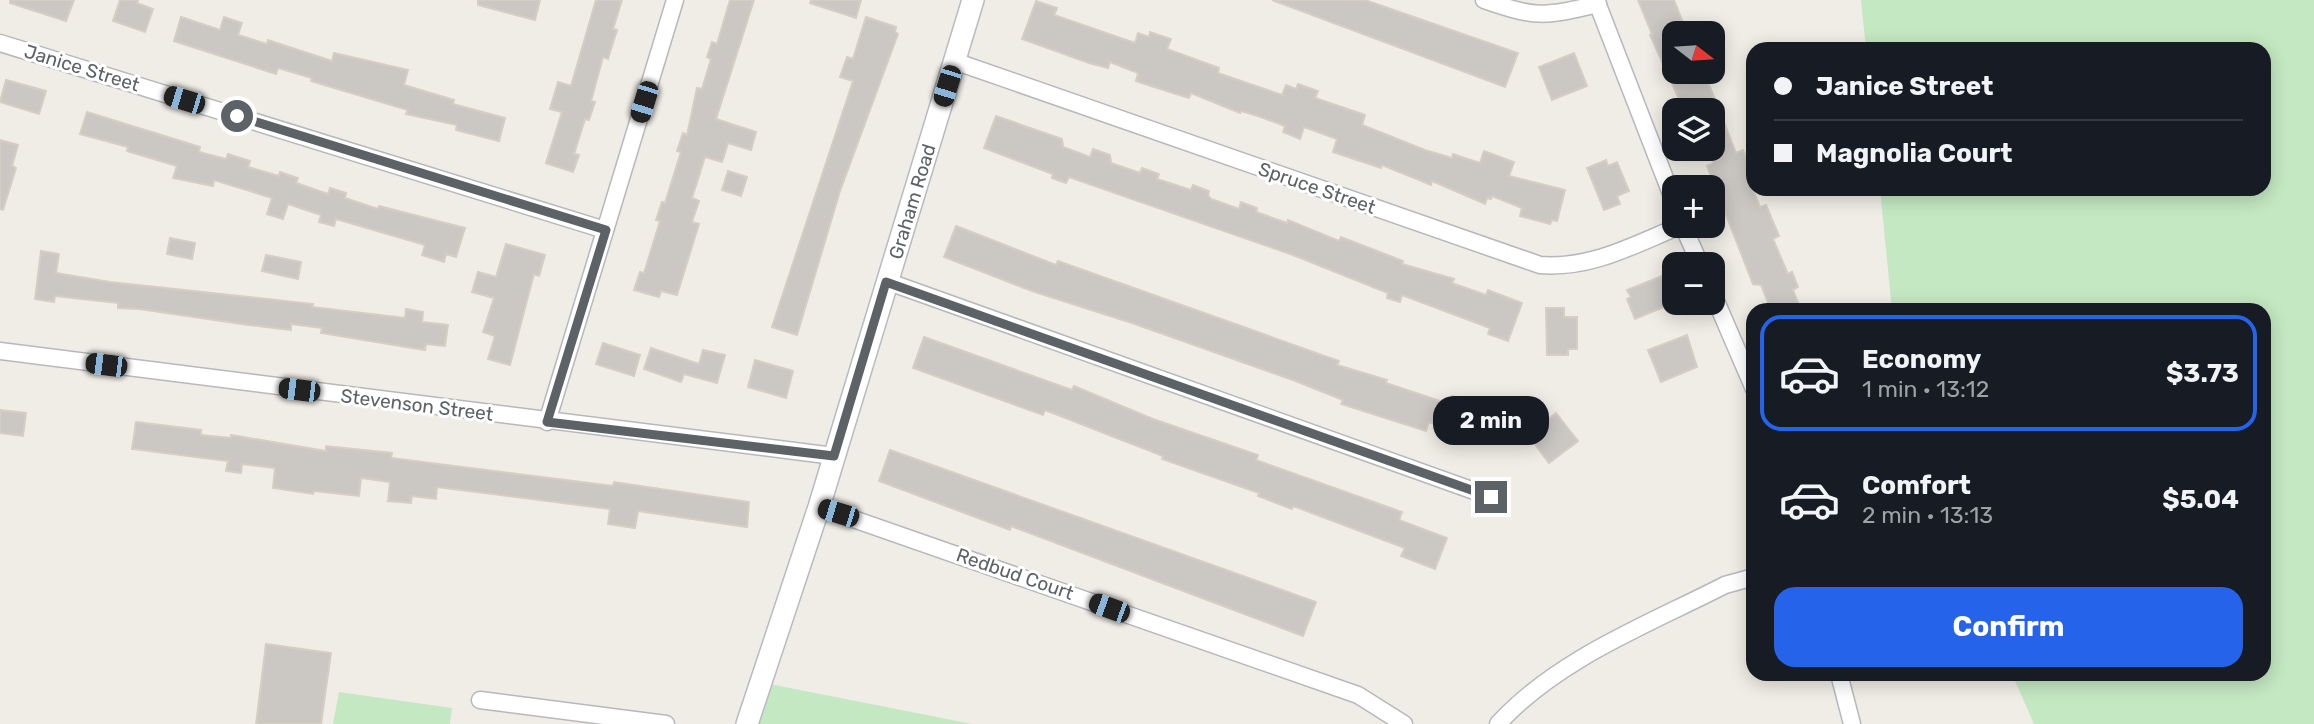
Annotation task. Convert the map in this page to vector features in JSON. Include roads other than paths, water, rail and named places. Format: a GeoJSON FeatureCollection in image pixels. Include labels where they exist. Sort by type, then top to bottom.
{"type":"FeatureCollection","features":[{"type":"Feature","properties":{"kind":"main road","name":"Graham Road"},"geometry":{"type":"LineString","coordinates":[[747,724],[819,507],[973,0]]}},
{"type":"Feature","properties":{"kind":"street"},"geometry":{"type":"LineString","coordinates":[[547,422],[675,0]]}},
{"type":"Feature","properties":{"kind":"street"},"geometry":{"type":"LineString","coordinates":[[1483,0],[1517,12],[1547,16],[1597,2],[1664,175]]}},
{"type":"Feature","properties":{"kind":"street","name":"Janice Street"},"geometry":{"type":"LineString","coordinates":[[0,43],[606,230]]}},
{"type":"Feature","properties":{"kind":"street","name":"Spruce Street"},"geometry":{"type":"LineString","coordinates":[[954,61],[1540,265],[1564,267],[1589,263],[1662,234]]}},
{"type":"Feature","properties":{"kind":"street"},"geometry":{"type":"LineString","coordinates":[[886,282],[1491,497]]}},
{"type":"Feature","properties":{"kind":"street"},"geometry":{"type":"LineString","coordinates":[[1722,315],[1746,370]]}},
{"type":"Feature","properties":{"kind":"street","name":"Stevenson Street"},"geometry":{"type":"LineString","coordinates":[[0,351],[547,422],[834,456]]}},
{"type":"Feature","properties":{"kind":"street","name":"Redbud Court"},"geometry":{"type":"LineString","coordinates":[[819,507],[1358,695],[1404,724]]}},
{"type":"Feature","properties":{"kind":"street"},"geometry":{"type":"LineString","coordinates":[[1498,724],[1522,698],[1565,668],[1725,585],[1746,579]]}},
{"type":"Feature","properties":{"kind":"street"},"geometry":{"type":"LineString","coordinates":[[1841,681],[1852,724]]}},
{"type":"Feature","properties":{"kind":"street"},"geometry":{"type":"LineString","coordinates":[[480,701],[666,724]]}}]}
